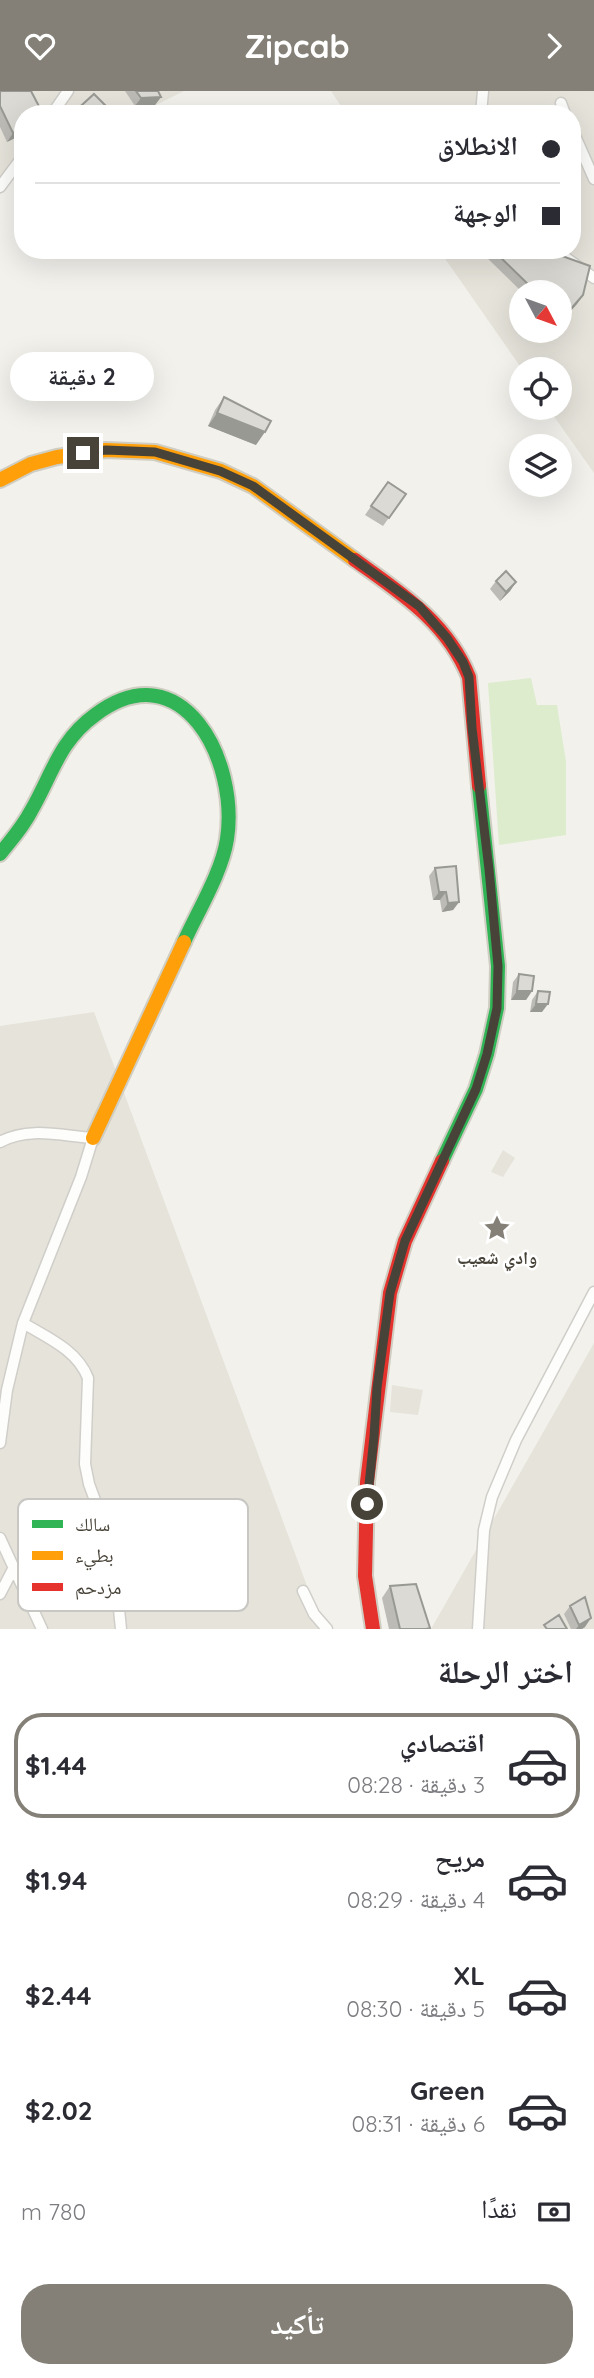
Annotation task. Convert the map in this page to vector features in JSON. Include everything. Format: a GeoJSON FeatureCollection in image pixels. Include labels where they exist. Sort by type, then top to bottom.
{"type":"FeatureCollection","features":[{"type":"Feature","properties":{"kind":"main road"},"geometry":{"type":"LineString","coordinates":[[0,480],[31,464],[57,457],[106,450],[155,452],[220,471],[253,486],[419,606],[447,638],[463,662],[469,677],[472,728],[498,966],[497,1008],[476,1089],[405,1241],[390,1293],[368,1482],[365,1576],[373,1629]]}},
{"type":"Feature","properties":{"kind":"main road"},"geometry":{"type":"LineString","coordinates":[[0,854],[33,808],[55,760],[70,740],[99,711],[115,701],[145,694],[160,695],[191,714],[206,732],[228,792],[229,833],[224,855],[93,1138]]}},
{"type":"Feature","properties":{"kind":"street"},"geometry":{"type":"LineString","coordinates":[[581,149],[594,179]]}},
{"type":"Feature","properties":{"kind":"street"},"geometry":{"type":"LineString","coordinates":[[0,187],[14,168]]}},
{"type":"Feature","properties":{"kind":"street"},"geometry":{"type":"LineString","coordinates":[[568,259],[594,278]]}},
{"type":"Feature","properties":{"kind":"street"},"geometry":{"type":"LineString","coordinates":[[0,1142],[29,1133],[93,1138],[81,1177],[23,1323],[7,1390],[0,1443]]}},
{"type":"Feature","properties":{"kind":"street"},"geometry":{"type":"LineString","coordinates":[[478,1629],[484,1530],[492,1497],[516,1440],[594,1292]]}},
{"type":"Feature","properties":{"kind":"street"},"geometry":{"type":"LineString","coordinates":[[23,1323],[69,1352],[84,1367],[88,1378],[85,1464],[95,1499]]}},
{"type":"Feature","properties":{"kind":"street"},"geometry":{"type":"LineString","coordinates":[[0,1538],[18,1579]]}},
{"type":"Feature","properties":{"kind":"street"},"geometry":{"type":"LineString","coordinates":[[0,1594],[13,1569]]}},
{"type":"Feature","properties":{"kind":"street"},"geometry":{"type":"LineString","coordinates":[[303,1591],[314,1614],[327,1629]]}},
{"type":"Feature","properties":{"kind":"street"},"geometry":{"type":"LineString","coordinates":[[33,1611],[42,1629]]}},
{"type":"Feature","properties":{"kind":"street"},"geometry":{"type":"LineString","coordinates":[[119,1611],[121,1629]]}},
{"type":"Feature","properties":{"kind":"shaded area"},"geometry":{"type":"Polygon","coordinates":[[[0,91],[184,91],[156,105],[14,105],[14,176],[0,183],[0,91]]]}},
{"type":"Feature","properties":{"kind":"shaded area"},"geometry":{"type":"Polygon","coordinates":[[[331,91],[594,91],[594,473],[572,442],[572,434],[566,434],[556,420],[572,420],[572,357],[514,357],[445,259],[581,259],[581,105],[340,105],[331,91]]]}},
{"type":"Feature","properties":{"kind":"shaded area"},"geometry":{"type":"Polygon","coordinates":[[[94,1012],[323,1629],[0,1629],[0,1026],[94,1012]]]}},
{"type":"Feature","properties":{"kind":"shaded area"},"geometry":{"type":"Polygon","coordinates":[[[503,1150],[515,1158],[503,1177],[491,1172],[503,1150]]]}},
{"type":"Feature","properties":{"kind":"shaded area"},"geometry":{"type":"Polygon","coordinates":[[[594,1343],[594,1629],[431,1629],[594,1343]]]}},
{"type":"Feature","properties":{"kind":"shaded area"},"geometry":{"type":"Polygon","coordinates":[[[392,1385],[423,1390],[418,1415],[390,1412],[392,1385]]]}},
{"type":"Feature","properties":{"kind":"green space"},"geometry":{"type":"Polygon","coordinates":[[[531,678],[537,705],[557,705],[566,762],[566,835],[499,845],[488,683],[531,678]]]}},
{"type":"Feature","properties":{"kind":"building"},"geometry":{"type":"Polygon","coordinates":[[[31,91],[38,105],[14,105],[13,133],[0,106],[0,92],[31,91]]]}},
{"type":"Feature","properties":{"kind":"building"},"geometry":{"type":"Polygon","coordinates":[[[136,91],[158,91],[161,97],[141,98],[136,91]]]}},
{"type":"Feature","properties":{"kind":"building"},"geometry":{"type":"Polygon","coordinates":[[[94,94],[105,105],[82,105],[94,94]]]}},
{"type":"Feature","properties":{"kind":"building"},"geometry":{"type":"Polygon","coordinates":[[[502,259],[570,259],[590,266],[583,295],[572,308],[572,280],[524,280],[502,259]]]}},
{"type":"Feature","properties":{"kind":"building"},"geometry":{"type":"Polygon","coordinates":[[[224,397],[271,421],[265,432],[217,413],[224,397]]]}},
{"type":"Feature","properties":{"kind":"building"},"geometry":{"type":"Polygon","coordinates":[[[388,482],[406,494],[389,518],[371,506],[388,482]]]}},
{"type":"Feature","properties":{"kind":"building"},"geometry":{"type":"Polygon","coordinates":[[[506,571],[516,582],[506,592],[496,581],[506,571]]]}},
{"type":"Feature","properties":{"kind":"building"},"geometry":{"type":"Polygon","coordinates":[[[456,866],[459,902],[448,903],[446,892],[439,892],[435,868],[456,866]]]}},
{"type":"Feature","properties":{"kind":"building"},"geometry":{"type":"Polygon","coordinates":[[[519,974],[534,976],[532,991],[517,991],[519,974]]]}},
{"type":"Feature","properties":{"kind":"building"},"geometry":{"type":"Polygon","coordinates":[[[538,991],[550,992],[548,1004],[536,1004],[538,991]]]}},
{"type":"Feature","properties":{"kind":"building"},"geometry":{"type":"Polygon","coordinates":[[[416,1584],[430,1628],[400,1629],[390,1586],[416,1584]]]}},
{"type":"Feature","properties":{"kind":"building"},"geometry":{"type":"Polygon","coordinates":[[[585,1597],[591,1618],[579,1625],[570,1606],[585,1597]]]}},
{"type":"Feature","properties":{"kind":"building"},"geometry":{"type":"Polygon","coordinates":[[[559,1615],[567,1629],[547,1629],[544,1625],[559,1615]]]}},
{"type":"Feature","properties":{"kind":"traffic: fast"},"geometry":{"type":"LineString","coordinates":[[0,854],[24,823],[64,747],[95,715],[126,698],[154,696],[179,705],[199,723],[214,749],[224,778],[228,809],[227,839],[220,865],[184,942]]}},
{"type":"Feature","properties":{"kind":"traffic: fast"},"geometry":{"type":"LineString","coordinates":[[442,1161],[476,1089],[497,1008],[498,966],[479,786]]}},
{"type":"Feature","properties":{"kind":"traffic: slow"},"geometry":{"type":"LineString","coordinates":[[0,480],[31,464],[57,457],[106,450],[155,452],[221,471],[253,486],[355,560]]}},
{"type":"Feature","properties":{"kind":"traffic: slow"},"geometry":{"type":"LineString","coordinates":[[93,1138],[184,942]]}},
{"type":"Feature","properties":{"kind":"traffic: jam"},"geometry":{"type":"LineString","coordinates":[[355,560],[421,610],[460,658],[469,677],[479,786]]}},
{"type":"Feature","properties":{"kind":"traffic: jam"},"geometry":{"type":"LineString","coordinates":[[373,1629],[365,1576],[367,1482],[390,1293],[405,1241],[442,1161]]}},
{"type":"Feature","properties":{"kind":"place","name":"وادي شعيب"},"geometry":{"type":"Point","coordinates":[497,1228]}},
{"type":"Feature","properties":{"kind":"route"},"geometry":{"type":"LineString","coordinates":[[83,453],[106,450],[155,452],[220,471],[253,486],[419,606],[447,638],[463,662],[469,677],[472,728],[498,966],[497,1008],[476,1089],[405,1241],[390,1293],[377,1388],[367,1504]]}}]}
